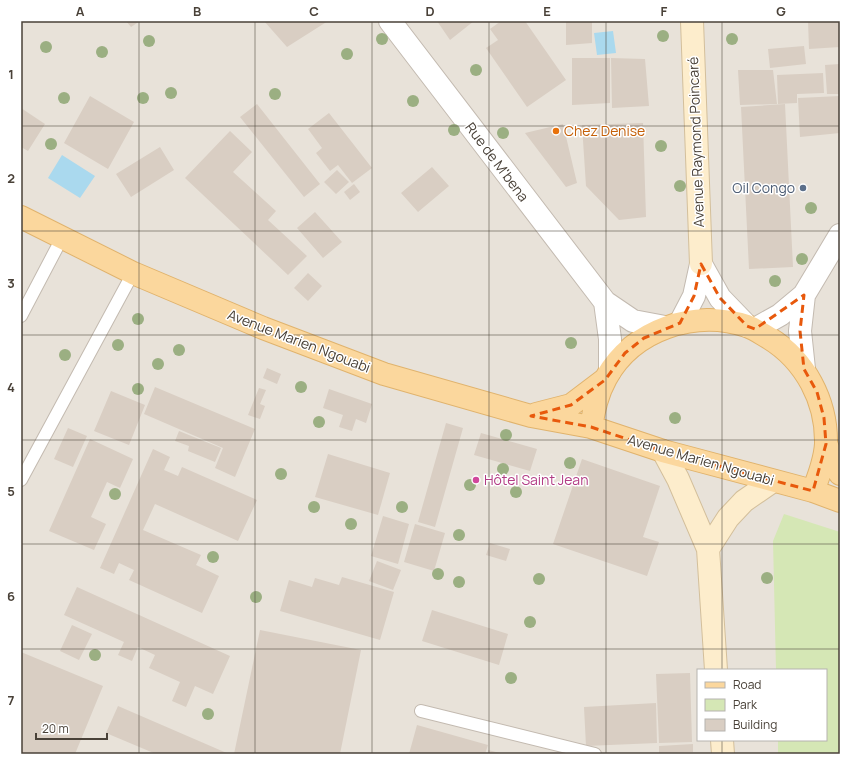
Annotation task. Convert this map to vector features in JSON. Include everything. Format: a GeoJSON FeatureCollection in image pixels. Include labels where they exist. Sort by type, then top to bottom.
{"type":"FeatureCollection","features":[{"type":"Feature","properties":{"kind":"main road","name":"Avenue Marien Ngouabi"},"geometry":{"type":"LineString","coordinates":[[21,217],[133,273],[263,328],[384,374],[531,416],[590,427],[662,451],[813,491],[840,501]]}},
{"type":"Feature","properties":{"kind":"main road"},"geometry":{"type":"LineString","coordinates":[[531,416],[571,405],[608,375],[626,353],[644,338],[673,325],[714,320],[751,328],[782,346],[804,369],[817,392],[824,418],[826,444],[822,468],[813,491]]}},
{"type":"Feature","properties":{"kind":"main road"},"geometry":{"type":"LineString","coordinates":[[590,427],[595,402],[608,375]]}},
{"type":"Feature","properties":{"kind":"main road"},"geometry":{"type":"LineString","coordinates":[[826,444],[840,474]]}},
{"type":"Feature","properties":{"kind":"street","name":"Rue de M'bena"},"geometry":{"type":"LineString","coordinates":[[390,21],[605,302],[633,321],[673,325]]}},
{"type":"Feature","properties":{"kind":"street","name":"Avenue Raymond Poincaré"},"geometry":{"type":"LineString","coordinates":[[692,21],[701,264]]}},
{"type":"Feature","properties":{"kind":"street"},"geometry":{"type":"LineString","coordinates":[[701,264],[720,298],[751,328],[780,315],[804,295],[840,235]]}},
{"type":"Feature","properties":{"kind":"street"},"geometry":{"type":"LineString","coordinates":[[673,325],[694,296],[701,264]]}},
{"type":"Feature","properties":{"kind":"street"},"geometry":{"type":"LineString","coordinates":[[804,295],[800,332],[804,369]]}},
{"type":"Feature","properties":{"kind":"street","name":"Rue de M'bena"},"geometry":{"type":"LineString","coordinates":[[605,302],[610,339],[608,375]]}},
{"type":"Feature","properties":{"kind":"street"},"geometry":{"type":"LineString","coordinates":[[662,451],[678,479],[708,549],[716,669]]}},
{"type":"Feature","properties":{"kind":"street"},"geometry":{"type":"LineString","coordinates":[[708,549],[728,518],[744,501],[773,481]]}},
{"type":"Feature","properties":{"kind":"street"},"geometry":{"type":"LineString","coordinates":[[722,741],[723,754]]}},
{"type":"Feature","properties":{"kind":"lane"},"geometry":{"type":"LineString","coordinates":[[21,316],[62,238]]}},
{"type":"Feature","properties":{"kind":"lane"},"geometry":{"type":"LineString","coordinates":[[21,480],[133,273]]}},
{"type":"Feature","properties":{"kind":"lane"},"geometry":{"type":"LineString","coordinates":[[421,711],[595,754]]}},
{"type":"Feature","properties":{"kind":"highlighted area"},"geometry":{"type":"Polygon","coordinates":[[[701,264],[720,298],[747,326],[755,329],[804,295],[800,331],[804,369],[817,392],[824,418],[826,444],[813,491],[663,451],[591,427],[531,416],[571,405],[605,380],[625,353],[644,338],[680,323],[694,296],[701,264]]]}},
{"type":"Feature","properties":{"kind":"shaded area"},"geometry":{"type":"Polygon","coordinates":[[[21,21],[840,21],[840,754],[21,754],[21,21]]]}},
{"type":"Feature","properties":{"kind":"green space"},"geometry":{"type":"Polygon","coordinates":[[[784,514],[840,532],[840,754],[778,754],[778,741],[827,741],[827,669],[776,669],[773,541],[784,514]]]}},
{"type":"Feature","properties":{"kind":"water"},"geometry":{"type":"Polygon","coordinates":[[[613,31],[616,53],[597,55],[594,33],[613,31]]]}},
{"type":"Feature","properties":{"kind":"water"},"geometry":{"type":"Polygon","coordinates":[[[62,155],[95,176],[80,198],[48,178],[62,155]]]}},
{"type":"Feature","properties":{"kind":"building"},"geometry":{"type":"Polygon","coordinates":[[[126,21],[140,21],[131,27],[126,21]]]}},
{"type":"Feature","properties":{"kind":"building"},"geometry":{"type":"Polygon","coordinates":[[[264,21],[328,21],[287,47],[264,21]]]}},
{"type":"Feature","properties":{"kind":"building"},"geometry":{"type":"Polygon","coordinates":[[[437,21],[474,21],[450,40],[437,21]]]}},
{"type":"Feature","properties":{"kind":"building"},"geometry":{"type":"Polygon","coordinates":[[[501,21],[525,21],[566,80],[527,107],[486,48],[498,40],[490,29],[501,21]]]}},
{"type":"Feature","properties":{"kind":"building"},"geometry":{"type":"Polygon","coordinates":[[[566,21],[592,21],[592,43],[566,45],[566,21]]]}},
{"type":"Feature","properties":{"kind":"building"},"geometry":{"type":"Polygon","coordinates":[[[808,21],[840,21],[840,47],[809,49],[808,21]]]}},
{"type":"Feature","properties":{"kind":"building"},"geometry":{"type":"Polygon","coordinates":[[[804,46],[806,64],[770,68],[768,49],[804,46]]]}},
{"type":"Feature","properties":{"kind":"building"},"geometry":{"type":"Polygon","coordinates":[[[572,58],[610,58],[610,103],[572,105],[572,58]]]}},
{"type":"Feature","properties":{"kind":"building"},"geometry":{"type":"Polygon","coordinates":[[[611,58],[645,59],[649,106],[612,108],[611,58]]]}},
{"type":"Feature","properties":{"kind":"building"},"geometry":{"type":"Polygon","coordinates":[[[840,64],[840,94],[827,94],[825,65],[840,64]]]}},
{"type":"Feature","properties":{"kind":"building"},"geometry":{"type":"Polygon","coordinates":[[[738,70],[773,70],[777,104],[740,105],[738,70]]]}},
{"type":"Feature","properties":{"kind":"building"},"geometry":{"type":"Polygon","coordinates":[[[823,73],[824,93],[797,94],[797,103],[778,104],[777,75],[823,73]]]}},
{"type":"Feature","properties":{"kind":"building"},"geometry":{"type":"Polygon","coordinates":[[[90,96],[134,122],[108,169],[64,143],[90,96]]]}},
{"type":"Feature","properties":{"kind":"building"},"geometry":{"type":"Polygon","coordinates":[[[840,96],[840,133],[800,137],[798,98],[840,96]]]}},
{"type":"Feature","properties":{"kind":"building"},"geometry":{"type":"Polygon","coordinates":[[[257,104],[320,184],[304,197],[240,117],[257,104]]]}},
{"type":"Feature","properties":{"kind":"building"},"geometry":{"type":"Polygon","coordinates":[[[785,104],[793,267],[749,269],[741,107],[785,104]]]}},
{"type":"Feature","properties":{"kind":"building"},"geometry":{"type":"Polygon","coordinates":[[[21,108],[45,124],[28,151],[21,147],[21,108]]]}},
{"type":"Feature","properties":{"kind":"building"},"geometry":{"type":"Polygon","coordinates":[[[329,113],[372,168],[352,183],[338,165],[330,171],[316,153],[322,148],[308,129],[329,113]]]}},
{"type":"Feature","properties":{"kind":"building"},"geometry":{"type":"Polygon","coordinates":[[[643,123],[646,217],[619,220],[586,186],[582,125],[643,123]]]}},
{"type":"Feature","properties":{"kind":"building"},"geometry":{"type":"Polygon","coordinates":[[[563,124],[577,183],[566,187],[525,133],[563,124]]]}},
{"type":"Feature","properties":{"kind":"building"},"geometry":{"type":"Polygon","coordinates":[[[230,131],[252,152],[233,172],[276,211],[268,220],[307,256],[288,275],[185,178],[230,131]]]}},
{"type":"Feature","properties":{"kind":"building"},"geometry":{"type":"Polygon","coordinates":[[[160,147],[174,170],[131,197],[116,174],[160,147]]]}},
{"type":"Feature","properties":{"kind":"building"},"geometry":{"type":"Polygon","coordinates":[[[432,167],[449,186],[418,212],[401,193],[432,167]]]}},
{"type":"Feature","properties":{"kind":"building"},"geometry":{"type":"Polygon","coordinates":[[[337,170],[349,182],[336,194],[324,182],[337,170]]]}},
{"type":"Feature","properties":{"kind":"building"},"geometry":{"type":"Polygon","coordinates":[[[354,184],[360,192],[350,200],[344,192],[354,184]]]}},
{"type":"Feature","properties":{"kind":"building"},"geometry":{"type":"Polygon","coordinates":[[[315,212],[342,242],[323,258],[297,228],[315,212]]]}},
{"type":"Feature","properties":{"kind":"building"},"geometry":{"type":"Polygon","coordinates":[[[308,273],[322,286],[308,301],[294,288],[308,273]]]}},
{"type":"Feature","properties":{"kind":"building"},"geometry":{"type":"Polygon","coordinates":[[[267,368],[281,374],[277,384],[263,378],[267,368]]]}},
{"type":"Feature","properties":{"kind":"building"},"geometry":{"type":"Polygon","coordinates":[[[155,387],[255,429],[235,477],[215,468],[223,448],[144,414],[155,387]]]}},
{"type":"Feature","properties":{"kind":"building"},"geometry":{"type":"Polygon","coordinates":[[[259,388],[266,390],[260,404],[265,406],[260,419],[248,415],[259,388]]]}},
{"type":"Feature","properties":{"kind":"building"},"geometry":{"type":"Polygon","coordinates":[[[329,389],[372,404],[366,423],[356,419],[352,431],[339,427],[343,415],[323,408],[329,389]]]}},
{"type":"Feature","properties":{"kind":"building"},"geometry":{"type":"Polygon","coordinates":[[[111,391],[145,405],[129,445],[94,431],[111,391]]]}},
{"type":"Feature","properties":{"kind":"building"},"geometry":{"type":"Polygon","coordinates":[[[446,423],[463,428],[435,527],[418,522],[446,423]]]}},
{"type":"Feature","properties":{"kind":"building"},"geometry":{"type":"Polygon","coordinates":[[[68,428],[87,436],[73,467],[54,459],[68,428]]]}},
{"type":"Feature","properties":{"kind":"building"},"geometry":{"type":"Polygon","coordinates":[[[179,431],[221,448],[215,462],[188,451],[189,446],[175,441],[179,431]]]}},
{"type":"Feature","properties":{"kind":"building"},"geometry":{"type":"Polygon","coordinates":[[[481,433],[537,449],[530,471],[474,455],[481,433]]]}},
{"type":"Feature","properties":{"kind":"building"},"geometry":{"type":"Polygon","coordinates":[[[90,439],[133,459],[120,488],[107,482],[91,517],[106,524],[94,550],[49,531],[90,439]]]}},
{"type":"Feature","properties":{"kind":"building"},"geometry":{"type":"Polygon","coordinates":[[[153,449],[170,457],[164,470],[178,476],[182,467],[257,500],[238,541],[155,504],[143,530],[201,555],[196,565],[219,576],[202,613],[129,580],[134,570],[119,563],[114,574],[100,568],[153,449]]]}},
{"type":"Feature","properties":{"kind":"building"},"geometry":{"type":"Polygon","coordinates":[[[328,454],[390,473],[378,515],[315,497],[328,454]]]}},
{"type":"Feature","properties":{"kind":"building"},"geometry":{"type":"Polygon","coordinates":[[[582,459],[660,486],[643,537],[659,542],[647,576],[553,544],[582,459]]]}},
{"type":"Feature","properties":{"kind":"building"},"geometry":{"type":"Polygon","coordinates":[[[383,516],[409,524],[398,564],[371,556],[383,516]]]}},
{"type":"Feature","properties":{"kind":"building"},"geometry":{"type":"Polygon","coordinates":[[[415,524],[445,533],[434,571],[404,562],[415,524]]]}},
{"type":"Feature","properties":{"kind":"building"},"geometry":{"type":"Polygon","coordinates":[[[490,543],[510,549],[506,561],[486,555],[490,543]]]}},
{"type":"Feature","properties":{"kind":"building"},"geometry":{"type":"Polygon","coordinates":[[[377,561],[401,570],[393,590],[369,581],[377,561]]]}},
{"type":"Feature","properties":{"kind":"building"},"geometry":{"type":"Polygon","coordinates":[[[342,577],[394,592],[380,640],[280,611],[289,580],[312,587],[315,578],[339,585],[342,577]]]}},
{"type":"Feature","properties":{"kind":"building"},"geometry":{"type":"Polygon","coordinates":[[[77,587],[230,656],[213,694],[195,686],[186,707],[172,701],[180,682],[149,668],[155,655],[138,647],[132,661],[118,655],[124,642],[64,615],[77,587]]]}},
{"type":"Feature","properties":{"kind":"building"},"geometry":{"type":"Polygon","coordinates":[[[432,610],[508,634],[499,665],[422,641],[432,610]]]}},
{"type":"Feature","properties":{"kind":"building"},"geometry":{"type":"Polygon","coordinates":[[[72,625],[92,634],[79,660],[60,651],[72,625]]]}},
{"type":"Feature","properties":{"kind":"building"},"geometry":{"type":"Polygon","coordinates":[[[260,630],[361,650],[340,754],[234,754],[260,630]]]}},
{"type":"Feature","properties":{"kind":"building"},"geometry":{"type":"Polygon","coordinates":[[[21,652],[103,686],[75,754],[21,754],[21,652]]]}},
{"type":"Feature","properties":{"kind":"building"},"geometry":{"type":"Polygon","coordinates":[[[690,673],[692,742],[659,743],[656,674],[690,673]]]}},
{"type":"Feature","properties":{"kind":"building"},"geometry":{"type":"Polygon","coordinates":[[[656,703],[657,743],[586,746],[584,707],[656,703]]]}},
{"type":"Feature","properties":{"kind":"building"},"geometry":{"type":"Polygon","coordinates":[[[118,706],[229,754],[156,754],[106,733],[118,706]]]}},
{"type":"Feature","properties":{"kind":"building"},"geometry":{"type":"Polygon","coordinates":[[[417,725],[488,745],[485,754],[409,754],[417,725]]]}},
{"type":"Feature","properties":{"kind":"building"},"geometry":{"type":"Polygon","coordinates":[[[693,744],[693,752],[659,753],[659,746],[693,744]]]}},
{"type":"Feature","properties":{"kind":"building"},"geometry":{"type":"Polygon","coordinates":[[[488,750],[500,753],[500,754],[488,754],[488,750]]]}},
{"type":"Feature","properties":{"kind":"place","name":"Chez Denise"},"geometry":{"type":"Point","coordinates":[556,131]}},
{"type":"Feature","properties":{"kind":"place","name":"Oil Congo"},"geometry":{"type":"Point","coordinates":[803,188]}},
{"type":"Feature","properties":{"kind":"place","name":"Hôtel Saint Jean"},"geometry":{"type":"Point","coordinates":[476,480]}}]}
